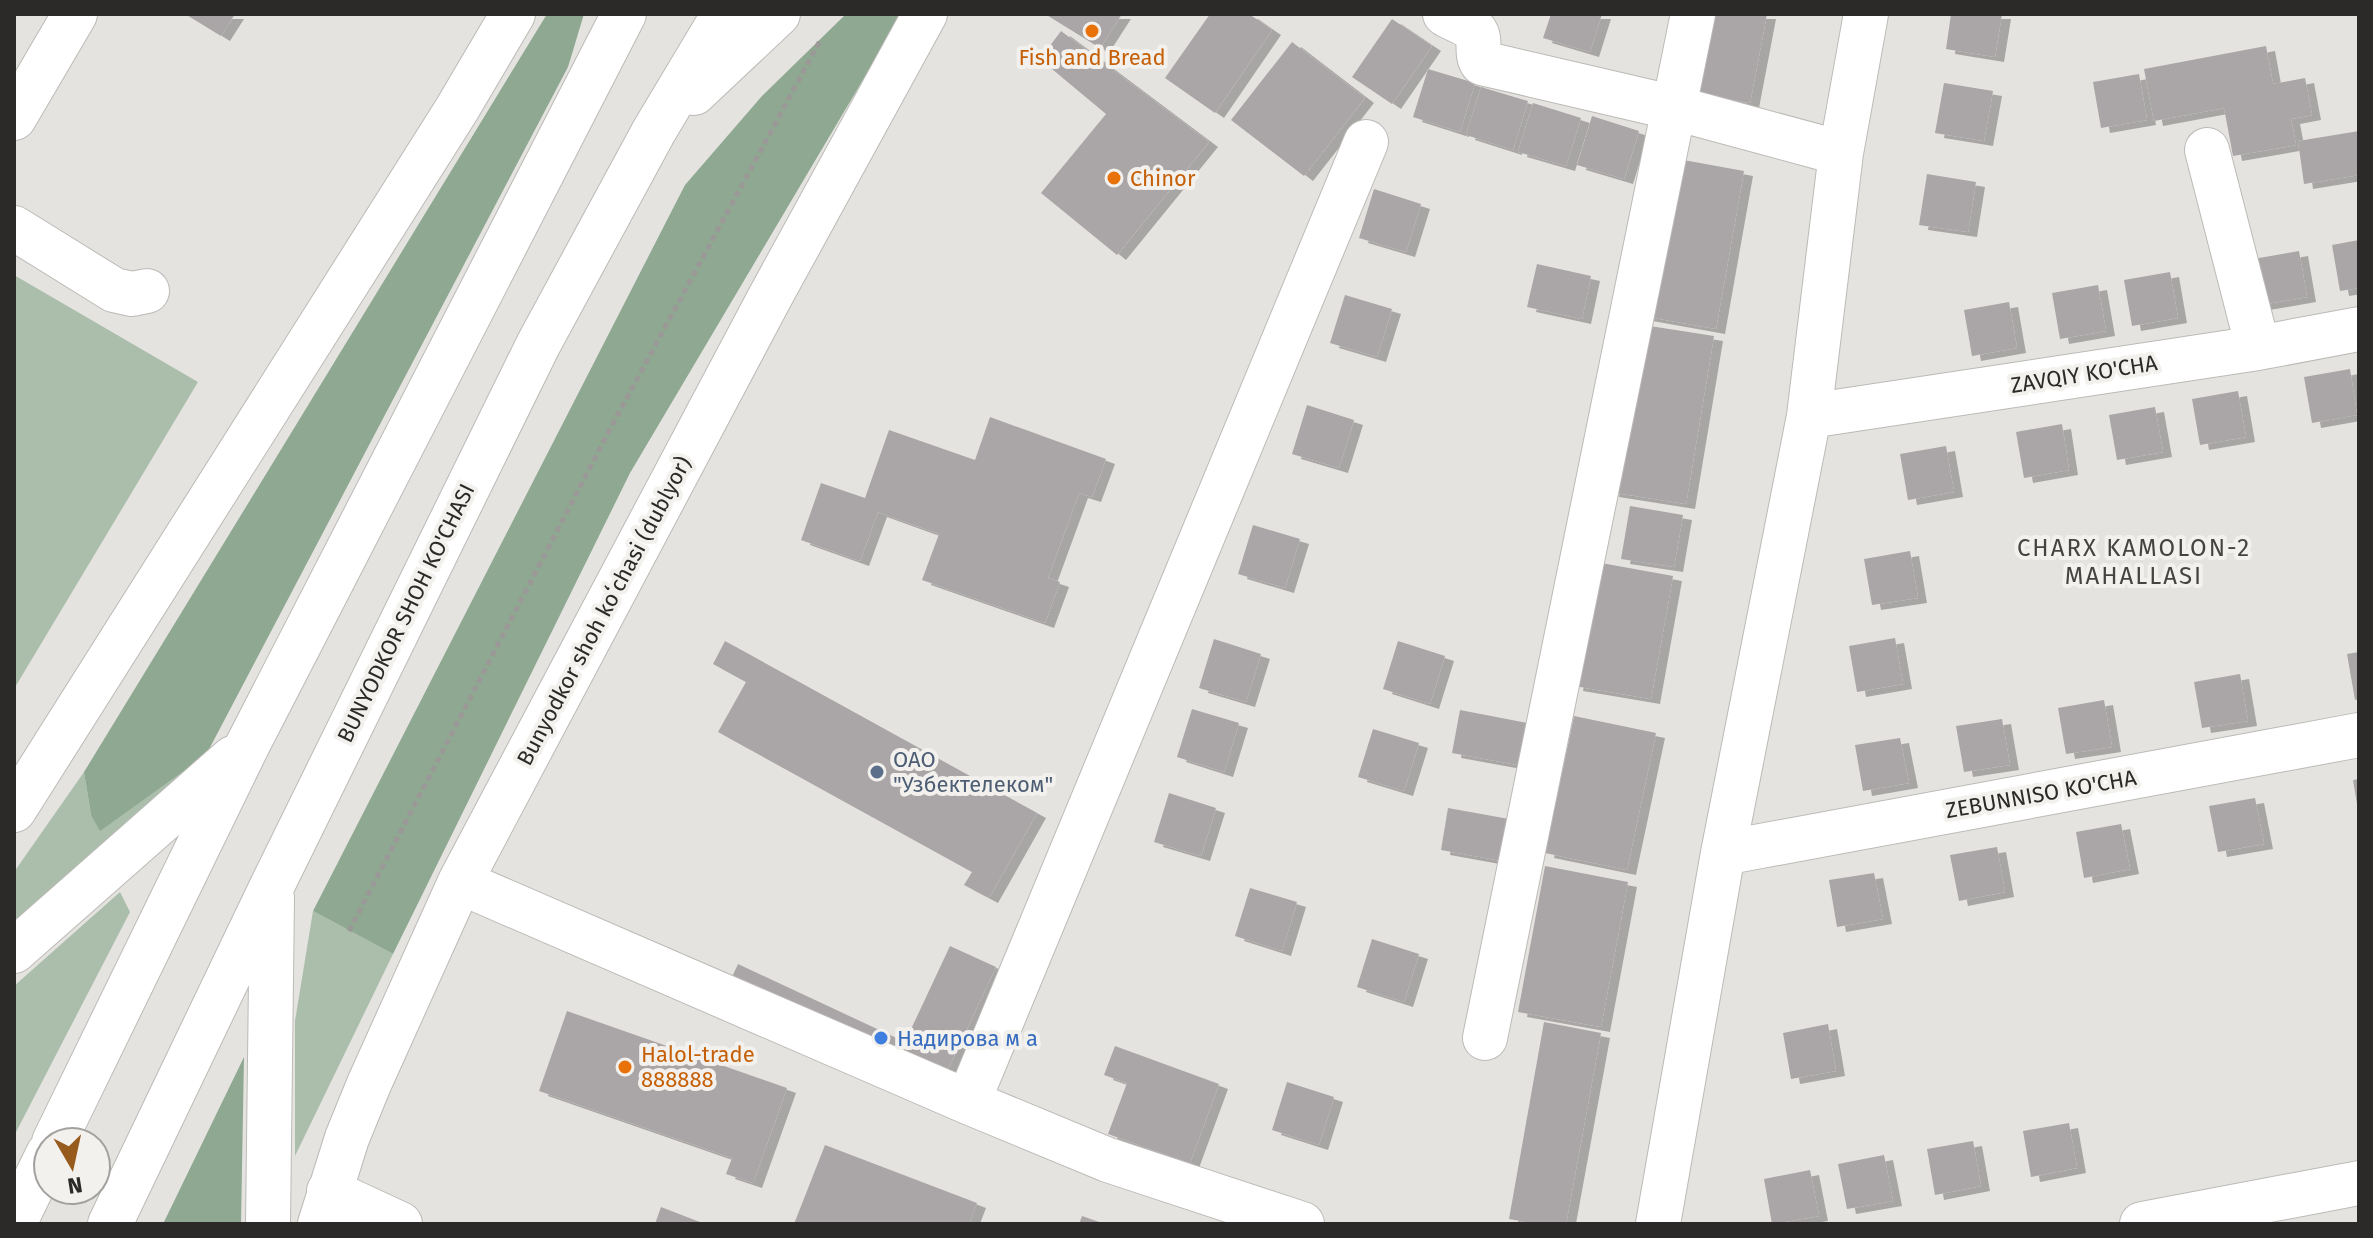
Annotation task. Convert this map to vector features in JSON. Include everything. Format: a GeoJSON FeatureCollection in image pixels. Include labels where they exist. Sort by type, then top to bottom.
{"type":"FeatureCollection","features":[{"type":"Feature","properties":{"kind":"street"},"geometry":{"type":"LineString","coordinates":[[14,118],[75,14]]}},
{"type":"Feature","properties":{"kind":"street"},"geometry":{"type":"LineString","coordinates":[[14,810],[513,14]]}},
{"type":"Feature","properties":{"kind":"street"},"geometry":{"type":"LineString","coordinates":[[62,1126],[247,746],[624,14]]}},
{"type":"Feature","properties":{"kind":"street","name":"BUNYODKOR SHOH KO'CHASI"},"geometry":{"type":"LineString","coordinates":[[110,1224],[538,345],[654,131],[724,14]]}},
{"type":"Feature","properties":{"kind":"street"},"geometry":{"type":"LineString","coordinates":[[654,131],[778,14]]}},
{"type":"Feature","properties":{"kind":"street","name":"Bunyodkor shoh koʻchasi (dublyor)"},"geometry":{"type":"LineString","coordinates":[[324,1208],[369,1084],[460,882],[925,14]]}},
{"type":"Feature","properties":{"kind":"street"},"geometry":{"type":"LineString","coordinates":[[1445,14],[1475,32],[1478,57],[1482,63],[1675,108],[1841,153]]}},
{"type":"Feature","properties":{"kind":"street"},"geometry":{"type":"LineString","coordinates":[[1485,1038],[1693,14]]}},
{"type":"Feature","properties":{"kind":"street"},"geometry":{"type":"LineString","coordinates":[[1658,1224],[1723,853],[1809,416],[1841,153],[1866,14]]}},
{"type":"Feature","properties":{"kind":"street"},"geometry":{"type":"LineString","coordinates":[[968,1102],[1366,142]]}},
{"type":"Feature","properties":{"kind":"street"},"geometry":{"type":"LineString","coordinates":[[2207,150],[2258,348]]}},
{"type":"Feature","properties":{"kind":"street"},"geometry":{"type":"LineString","coordinates":[[14,228],[114,290],[132,294],[147,291]]}},
{"type":"Feature","properties":{"kind":"street","name":"ZAVQIY KO'CHA"},"geometry":{"type":"LineString","coordinates":[[1809,416],[2258,348],[2359,329]]}},
{"type":"Feature","properties":{"kind":"street","name":"ZEBUNNISO KO'CHA"},"geometry":{"type":"LineString","coordinates":[[1723,853],[2359,735]]}},
{"type":"Feature","properties":{"kind":"street"},"geometry":{"type":"LineString","coordinates":[[14,951],[247,746]]}},
{"type":"Feature","properties":{"kind":"street"},"geometry":{"type":"LineString","coordinates":[[460,882],[1108,1160],[1302,1224]]}},
{"type":"Feature","properties":{"kind":"street"},"geometry":{"type":"LineString","coordinates":[[268,1224],[272,886]]}},
{"type":"Feature","properties":{"kind":"street"},"geometry":{"type":"LineString","coordinates":[[2142,1224],[2359,1183]]}},
{"type":"Feature","properties":{"kind":"street"},"geometry":{"type":"LineString","coordinates":[[14,1224],[32,1187]]}},
{"type":"Feature","properties":{"kind":"street"},"geometry":{"type":"LineString","coordinates":[[324,1208],[400,1224]]}},
{"type":"Feature","properties":{"kind":"path"},"geometry":{"type":"LineString","coordinates":[[349,931],[609,431],[821,39]]}},
{"type":"Feature","properties":{"kind":"green space"},"geometry":{"type":"Polygon","coordinates":[[[547,14],[584,14],[568,67],[206,755],[100,831],[91,815],[84,772],[547,14]]]}},
{"type":"Feature","properties":{"kind":"green space"},"geometry":{"type":"Polygon","coordinates":[[[846,14],[902,14],[630,473],[393,954],[313,911],[685,185],[762,96],[846,14]]]}},
{"type":"Feature","properties":{"kind":"green space"},"geometry":{"type":"Polygon","coordinates":[[[14,275],[198,382],[14,689],[14,275]]]}},
{"type":"Feature","properties":{"kind":"green space"},"geometry":{"type":"Polygon","coordinates":[[[206,755],[14,930],[14,872],[84,772],[91,815],[206,755]]]}},
{"type":"Feature","properties":{"kind":"green space"},"geometry":{"type":"Polygon","coordinates":[[[120,892],[130,912],[14,1136],[14,986],[120,892]]]}},
{"type":"Feature","properties":{"kind":"green space"},"geometry":{"type":"Polygon","coordinates":[[[313,911],[393,954],[295,1156],[295,1021],[313,911]]]}},
{"type":"Feature","properties":{"kind":"green space"},"geometry":{"type":"Polygon","coordinates":[[[244,1057],[241,1224],[163,1224],[244,1057]]]}},
{"type":"Feature","properties":{"kind":"building"},"geometry":{"type":"Polygon","coordinates":[[[185,14],[235,14],[221,36],[185,14]]]}},
{"type":"Feature","properties":{"kind":"building","name":"Fish and Bread"},"geometry":{"type":"Polygon","coordinates":[[[1045,14],[1122,14],[1100,48],[1045,14]]]}},
{"type":"Feature","properties":{"kind":"building"},"geometry":{"type":"Polygon","coordinates":[[[1210,14],[1249,14],[1272,30],[1215,113],[1165,78],[1210,14]]]}},
{"type":"Feature","properties":{"kind":"building"},"geometry":{"type":"Polygon","coordinates":[[[1551,14],[1602,14],[1590,52],[1543,38],[1551,14]]]}},
{"type":"Feature","properties":{"kind":"building"},"geometry":{"type":"Polygon","coordinates":[[[1707,14],[1767,14],[1750,103],[1692,92],[1707,14]]]}},
{"type":"Feature","properties":{"kind":"building"},"geometry":{"type":"Polygon","coordinates":[[[1951,14],[2002,14],[1995,57],[1946,49],[1951,14]]]}},
{"type":"Feature","properties":{"kind":"building"},"geometry":{"type":"Polygon","coordinates":[[[1392,19],[1432,46],[1392,104],[1352,77],[1392,19]]]}},
{"type":"Feature","properties":{"kind":"building"},"geometry":{"type":"Polygon","coordinates":[[[1061,31],[1209,142],[1117,255],[1041,193],[1106,114],[1040,59],[1061,31]]]}},
{"type":"Feature","properties":{"kind":"building"},"geometry":{"type":"Polygon","coordinates":[[[1292,42],[1365,98],[1304,176],[1231,120],[1292,42]]]}},
{"type":"Feature","properties":{"kind":"building"},"geometry":{"type":"Polygon","coordinates":[[[2266,46],[2273,84],[2305,78],[2312,115],[2291,119],[2296,145],[2233,156],[2224,108],[2154,121],[2144,69],[2266,46]]]}},
{"type":"Feature","properties":{"kind":"building"},"geometry":{"type":"Polygon","coordinates":[[[1428,69],[1475,83],[1460,132],[1413,117],[1428,69]]]}},
{"type":"Feature","properties":{"kind":"building"},"geometry":{"type":"Polygon","coordinates":[[[2139,74],[2147,120],[2101,128],[2093,82],[2139,74]]]}},
{"type":"Feature","properties":{"kind":"building"},"geometry":{"type":"Polygon","coordinates":[[[1944,83],[1993,91],[1984,141],[1935,133],[1944,83]]]}},
{"type":"Feature","properties":{"kind":"building"},"geometry":{"type":"Polygon","coordinates":[[[1481,87],[1528,101],[1513,150],[1466,135],[1481,87]]]}},
{"type":"Feature","properties":{"kind":"building"},"geometry":{"type":"Polygon","coordinates":[[[1533,103],[1581,118],[1566,166],[1518,152],[1533,103]]]}},
{"type":"Feature","properties":{"kind":"building"},"geometry":{"type":"Polygon","coordinates":[[[1592,116],[1639,131],[1624,179],[1577,165],[1592,116]]]}},
{"type":"Feature","properties":{"kind":"building"},"geometry":{"type":"Polygon","coordinates":[[[2359,131],[2359,175],[2304,184],[2298,141],[2359,131]]]}},
{"type":"Feature","properties":{"kind":"building"},"geometry":{"type":"Polygon","coordinates":[[[1667,157],[1744,171],[1716,329],[1638,315],[1667,157]]]}},
{"type":"Feature","properties":{"kind":"building"},"geometry":{"type":"Polygon","coordinates":[[[1927,174],[1976,182],[1968,232],[1919,225],[1927,174]]]}},
{"type":"Feature","properties":{"kind":"building"},"geometry":{"type":"Polygon","coordinates":[[[1374,189],[1421,204],[1406,252],[1359,238],[1374,189]]]}},
{"type":"Feature","properties":{"kind":"building"},"geometry":{"type":"Polygon","coordinates":[[[2359,240],[2359,288],[2340,291],[2332,245],[2359,240]]]}},
{"type":"Feature","properties":{"kind":"building"},"geometry":{"type":"Polygon","coordinates":[[[2299,251],[2307,297],[2261,305],[2253,259],[2299,251]]]}},
{"type":"Feature","properties":{"kind":"building"},"geometry":{"type":"Polygon","coordinates":[[[1537,264],[1591,276],[1582,319],[1527,307],[1537,264]]]}},
{"type":"Feature","properties":{"kind":"building"},"geometry":{"type":"Polygon","coordinates":[[[2170,272],[2178,318],[2132,326],[2124,280],[2170,272]]]}},
{"type":"Feature","properties":{"kind":"building"},"geometry":{"type":"Polygon","coordinates":[[[2098,285],[2106,331],[2060,339],[2052,293],[2098,285]]]}},
{"type":"Feature","properties":{"kind":"building"},"geometry":{"type":"Polygon","coordinates":[[[1345,295],[1392,309],[1377,357],[1330,343],[1345,295]]]}},
{"type":"Feature","properties":{"kind":"building"},"geometry":{"type":"Polygon","coordinates":[[[2009,302],[2017,348],[1972,356],[1964,310],[2009,302]]]}},
{"type":"Feature","properties":{"kind":"building"},"geometry":{"type":"Polygon","coordinates":[[[1637,324],[1714,336],[1686,504],[1610,492],[1637,324]]]}},
{"type":"Feature","properties":{"kind":"building"},"geometry":{"type":"Polygon","coordinates":[[[2350,369],[2357,415],[2312,423],[2304,377],[2350,369]]]}},
{"type":"Feature","properties":{"kind":"building"},"geometry":{"type":"Polygon","coordinates":[[[2238,391],[2246,437],[2200,445],[2192,399],[2238,391]]]}},
{"type":"Feature","properties":{"kind":"building"},"geometry":{"type":"Polygon","coordinates":[[[1307,405],[1354,420],[1339,468],[1292,454],[1307,405]]]}},
{"type":"Feature","properties":{"kind":"building"},"geometry":{"type":"Polygon","coordinates":[[[2155,407],[2163,452],[2117,460],[2109,415],[2155,407]]]}},
{"type":"Feature","properties":{"kind":"building"},"geometry":{"type":"Polygon","coordinates":[[[990,417],[1106,459],[1092,497],[1079,493],[1048,578],[1060,582],[1045,623],[922,580],[939,534],[878,512],[860,561],[801,540],[821,483],[865,498],[889,430],[975,460],[990,417]]]}},
{"type":"Feature","properties":{"kind":"building"},"geometry":{"type":"Polygon","coordinates":[[[2062,424],[2069,470],[2024,478],[2016,432],[2062,424]]]}},
{"type":"Feature","properties":{"kind":"building"},"geometry":{"type":"Polygon","coordinates":[[[1946,446],[1954,492],[1908,500],[1900,454],[1946,446]]]}},
{"type":"Feature","properties":{"kind":"building"},"geometry":{"type":"Polygon","coordinates":[[[1630,506],[1683,515],[1674,567],[1621,559],[1630,506]]]}},
{"type":"Feature","properties":{"kind":"building"},"geometry":{"type":"Polygon","coordinates":[[[1253,525],[1300,539],[1285,588],[1238,574],[1253,525]]]}},
{"type":"Feature","properties":{"kind":"building"},"geometry":{"type":"Polygon","coordinates":[[[1910,551],[1918,598],[1872,605],[1864,559],[1910,551]]]}},
{"type":"Feature","properties":{"kind":"building"},"geometry":{"type":"Polygon","coordinates":[[[1596,562],[1673,576],[1651,699],[1574,686],[1596,562]]]}},
{"type":"Feature","properties":{"kind":"building"},"geometry":{"type":"Polygon","coordinates":[[[1895,638],[1903,684],[1857,692],[1849,646],[1895,638]]]}},
{"type":"Feature","properties":{"kind":"building"},"geometry":{"type":"Polygon","coordinates":[[[1214,639],[1261,654],[1246,702],[1199,688],[1214,639]]]}},
{"type":"Feature","properties":{"kind":"building","name":"ОАО \"Узбектелеком\""},"geometry":{"type":"Polygon","coordinates":[[[725,641],[1037,813],[989,898],[964,885],[972,872],[718,732],[746,682],[713,664],[725,641]]]}},
{"type":"Feature","properties":{"kind":"building"},"geometry":{"type":"Polygon","coordinates":[[[1398,641],[1445,656],[1430,704],[1383,689],[1398,641]]]}},
{"type":"Feature","properties":{"kind":"building"},"geometry":{"type":"Polygon","coordinates":[[[2359,652],[2359,699],[2355,700],[2347,654],[2359,652]]]}},
{"type":"Feature","properties":{"kind":"building"},"geometry":{"type":"Polygon","coordinates":[[[2240,674],[2248,721],[2202,728],[2194,682],[2240,674]]]}},
{"type":"Feature","properties":{"kind":"building"},"geometry":{"type":"Polygon","coordinates":[[[2104,700],[2112,747],[2066,754],[2058,708],[2104,700]]]}},
{"type":"Feature","properties":{"kind":"building"},"geometry":{"type":"Polygon","coordinates":[[[1192,709],[1239,723],[1224,772],[1177,757],[1192,709]]]}},
{"type":"Feature","properties":{"kind":"building"},"geometry":{"type":"Polygon","coordinates":[[[1460,710],[1537,725],[1529,767],[1452,753],[1460,710]]]}},
{"type":"Feature","properties":{"kind":"building"},"geometry":{"type":"Polygon","coordinates":[[[1574,716],[1656,733],[1627,870],[1545,853],[1574,716]]]}},
{"type":"Feature","properties":{"kind":"building"},"geometry":{"type":"Polygon","coordinates":[[[2002,719],[2010,765],[1964,772],[1956,726],[2002,719]]]}},
{"type":"Feature","properties":{"kind":"building"},"geometry":{"type":"Polygon","coordinates":[[[1373,729],[1419,743],[1404,791],[1358,777],[1373,729]]]}},
{"type":"Feature","properties":{"kind":"building"},"geometry":{"type":"Polygon","coordinates":[[[1900,738],[1909,783],[1863,791],[1855,745],[1900,738]]]}},
{"type":"Feature","properties":{"kind":"building"},"geometry":{"type":"Polygon","coordinates":[[[2359,779],[2359,804],[2357,804],[2353,780],[2359,779]]]}},
{"type":"Feature","properties":{"kind":"building"},"geometry":{"type":"Polygon","coordinates":[[[1169,793],[1216,808],[1201,856],[1154,842],[1169,793]]]}},
{"type":"Feature","properties":{"kind":"building"},"geometry":{"type":"Polygon","coordinates":[[[2255,798],[2264,844],[2218,852],[2209,806],[2255,798]]]}},
{"type":"Feature","properties":{"kind":"building"},"geometry":{"type":"Polygon","coordinates":[[[1448,808],[1520,821],[1513,863],[1441,850],[1448,808]]]}},
{"type":"Feature","properties":{"kind":"building"},"geometry":{"type":"Polygon","coordinates":[[[2121,824],[2130,869],[2084,878],[2076,832],[2121,824]]]}},
{"type":"Feature","properties":{"kind":"building"},"geometry":{"type":"Polygon","coordinates":[[[1997,847],[2005,892],[1959,901],[1950,855],[1997,847]]]}},
{"type":"Feature","properties":{"kind":"building"},"geometry":{"type":"Polygon","coordinates":[[[1545,866],[1628,882],[1601,1027],[1518,1012],[1545,866]]]}},
{"type":"Feature","properties":{"kind":"building"},"geometry":{"type":"Polygon","coordinates":[[[1874,873],[1883,919],[1837,927],[1829,880],[1874,873]]]}},
{"type":"Feature","properties":{"kind":"building"},"geometry":{"type":"Polygon","coordinates":[[[1250,888],[1297,902],[1282,951],[1235,936],[1250,888]]]}},
{"type":"Feature","properties":{"kind":"building"},"geometry":{"type":"Polygon","coordinates":[[[1372,939],[1419,954],[1404,1002],[1357,987],[1372,939]]]}},
{"type":"Feature","properties":{"kind":"building"},"geometry":{"type":"Polygon","coordinates":[[[950,946],[996,967],[939,1088],[726,990],[738,964],[905,1042],[950,946]]]}},
{"type":"Feature","properties":{"kind":"building"},"geometry":{"type":"Polygon","coordinates":[[[567,1011],[787,1088],[753,1183],[726,1174],[732,1158],[539,1091],[567,1011]]]}},
{"type":"Feature","properties":{"kind":"building"},"geometry":{"type":"Polygon","coordinates":[[[1544,1022],[1601,1033],[1566,1224],[1537,1224],[1509,1219],[1544,1022]]]}},
{"type":"Feature","properties":{"kind":"building"},"geometry":{"type":"Polygon","coordinates":[[[1828,1024],[1836,1071],[1791,1079],[1783,1033],[1828,1024]]]}},
{"type":"Feature","properties":{"kind":"building"},"geometry":{"type":"Polygon","coordinates":[[[1115,1046],[1219,1084],[1190,1163],[1108,1134],[1127,1083],[1104,1075],[1115,1046]]]}},
{"type":"Feature","properties":{"kind":"building"},"geometry":{"type":"Polygon","coordinates":[[[1287,1082],[1334,1097],[1319,1145],[1272,1130],[1287,1082]]]}},
{"type":"Feature","properties":{"kind":"building"},"geometry":{"type":"Polygon","coordinates":[[[2069,1123],[2077,1168],[2031,1177],[2023,1131],[2069,1123]]]}},
{"type":"Feature","properties":{"kind":"building"},"geometry":{"type":"Polygon","coordinates":[[[1973,1141],[1981,1186],[1935,1195],[1927,1149],[1973,1141]]]}},
{"type":"Feature","properties":{"kind":"building"},"geometry":{"type":"Polygon","coordinates":[[[825,1145],[977,1203],[969,1224],[794,1224],[825,1145]]]}},
{"type":"Feature","properties":{"kind":"building"},"geometry":{"type":"Polygon","coordinates":[[[1884,1155],[1893,1201],[1847,1209],[1838,1164],[1884,1155]]]}},
{"type":"Feature","properties":{"kind":"building"},"geometry":{"type":"Polygon","coordinates":[[[1810,1170],[1819,1216],[1772,1224],[1764,1179],[1810,1170]]]}},
{"type":"Feature","properties":{"kind":"building"},"geometry":{"type":"Polygon","coordinates":[[[661,1207],[705,1224],[655,1224],[661,1207]]]}},
{"type":"Feature","properties":{"kind":"building"},"geometry":{"type":"Polygon","coordinates":[[[1082,1216],[1105,1224],[1079,1224],[1082,1216]]]}},
{"type":"Feature","properties":{"kind":"place","name":"Fish and Bread"},"geometry":{"type":"Point","coordinates":[1092,31]}},
{"type":"Feature","properties":{"kind":"place","name":"Chinor"},"geometry":{"type":"Point","coordinates":[1114,178]}},
{"type":"Feature","properties":{"kind":"place","name":"ОАО \"Узбектелеком\""},"geometry":{"type":"Point","coordinates":[877,772]}},
{"type":"Feature","properties":{"kind":"place","name":"Надирова м а"},"geometry":{"type":"Point","coordinates":[881,1038]}},
{"type":"Feature","properties":{"kind":"place","name":"Halol-trade 888888"},"geometry":{"type":"Point","coordinates":[625,1067]}},
{"type":"Feature","properties":{"kind":"district","name":"CHARX KAMOLON-2 MAHALLASI"},"geometry":{"type":"Point","coordinates":[2134,562]}}]}
